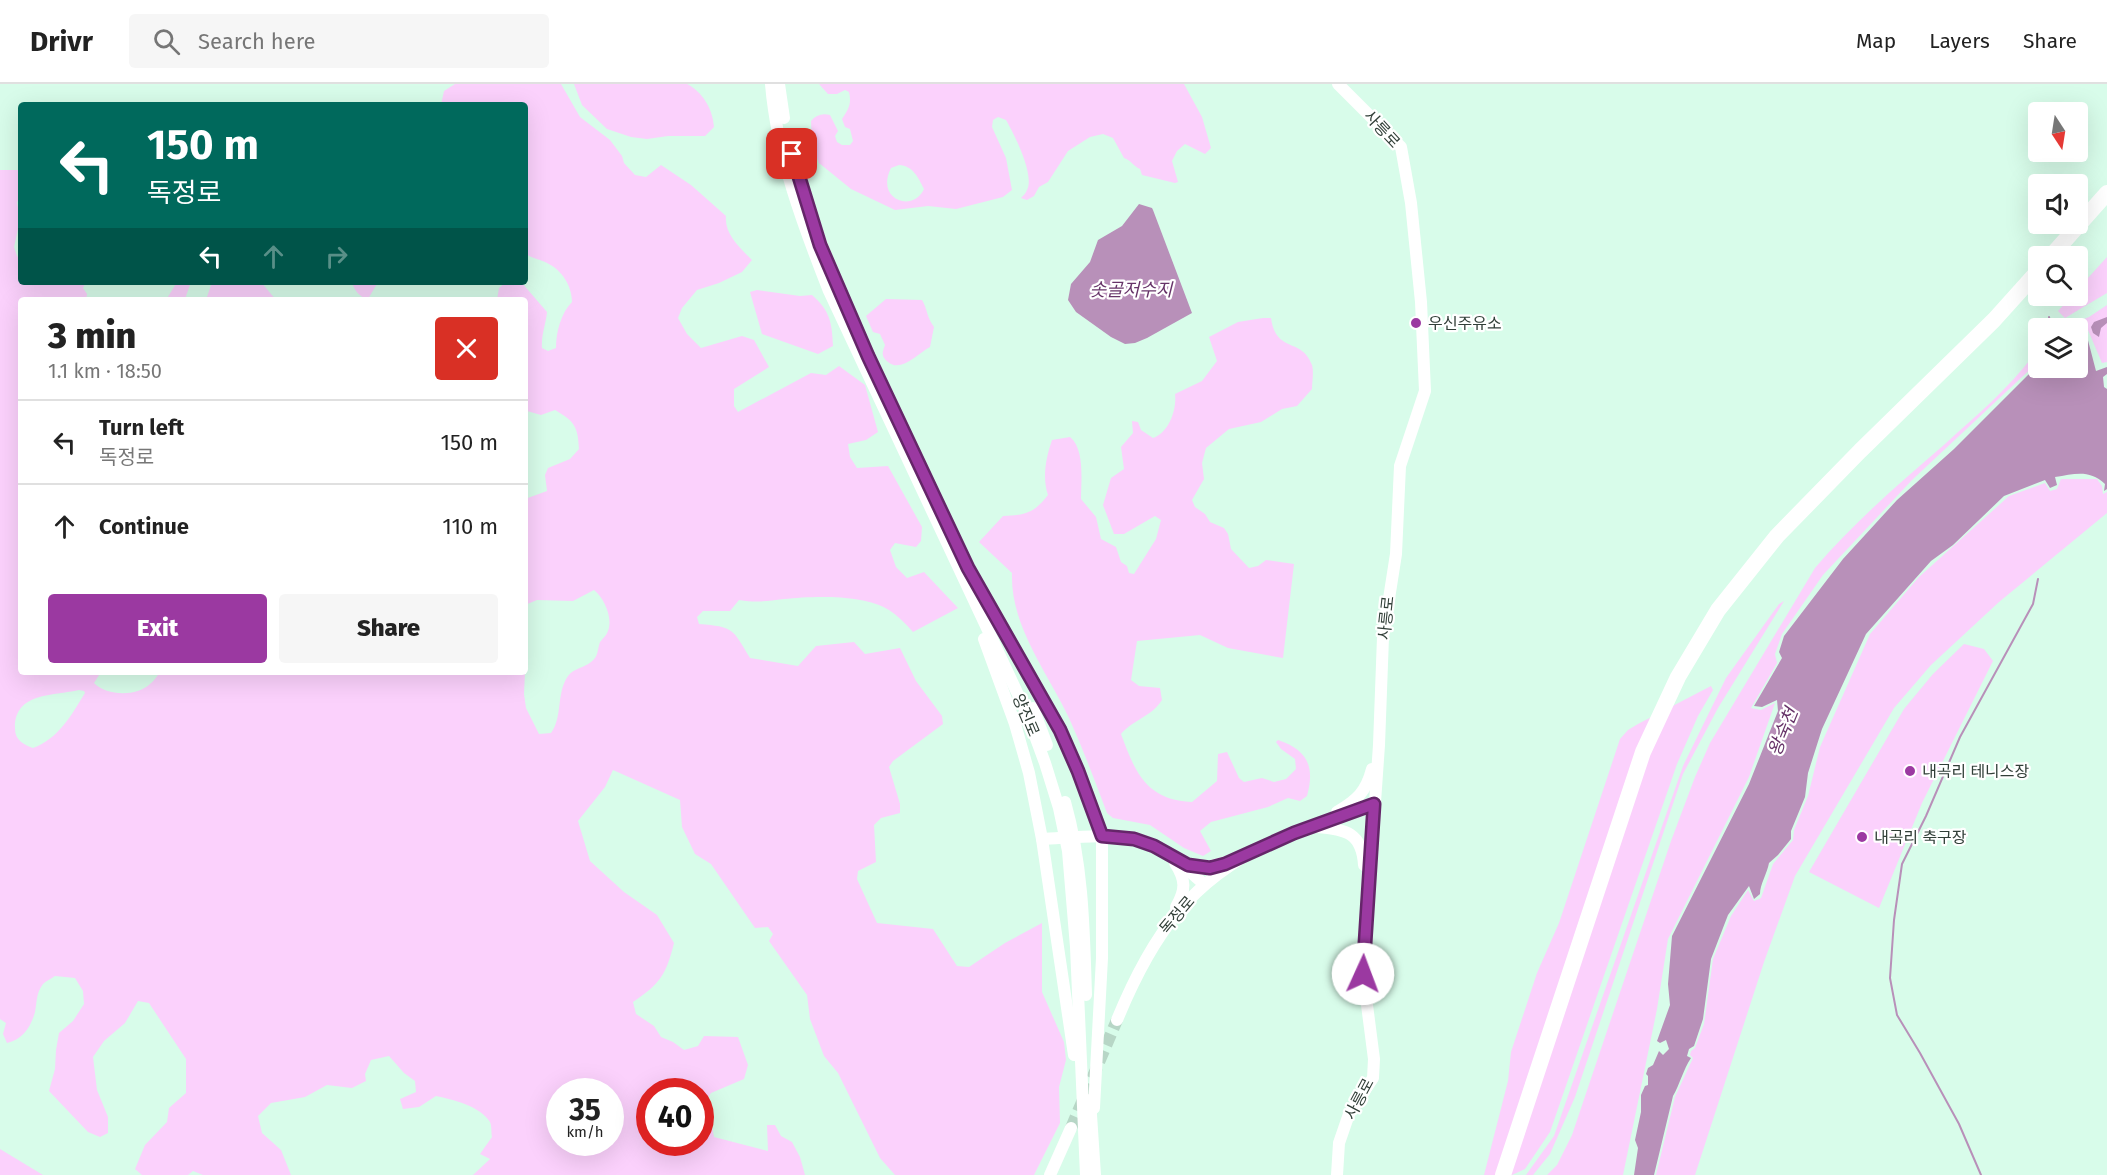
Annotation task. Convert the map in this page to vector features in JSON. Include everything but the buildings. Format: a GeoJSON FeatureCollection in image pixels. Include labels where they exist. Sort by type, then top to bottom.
{"type":"FeatureCollection","features":[{"type":"Feature","properties":{"kind":"highway"},"geometry":{"type":"LineString","coordinates":[[2060,246],[2107,194]]}},
{"type":"Feature","properties":{"kind":"highway"},"geometry":{"type":"LineString","coordinates":[[2073,246],[2107,208]]}},
{"type":"Feature","properties":{"kind":"highway"},"geometry":{"type":"LineString","coordinates":[[1513,1164],[1643,752],[1660,712],[1689,657],[1718,610],[1777,536],[1986,328],[2028,282]]}},
{"type":"Feature","properties":{"kind":"highway"},"geometry":{"type":"LineString","coordinates":[[1503,1175],[1513,1164],[1651,760],[1674,706],[1706,647],[1744,591],[1801,523],[1977,350],[2028,296]]}},
{"type":"Feature","properties":{"kind":"main road","name":"양진로"},"geometry":{"type":"LineString","coordinates":[[771,84],[788,176],[829,291],[1027,714],[1067,823]]}},
{"type":"Feature","properties":{"kind":"main road","name":"양진로"},"geometry":{"type":"LineString","coordinates":[[779,84],[792,154],[820,245],[868,356],[1040,724],[1057,772],[1071,847],[1081,879],[1095,1175]]}},
{"type":"Feature","properties":{"kind":"main road","name":"사릉로"},"geometry":{"type":"LineString","coordinates":[[1337,1175],[1339,1143],[1349,1114],[1373,1078],[1374,1059],[1363,974],[1379,745],[1383,637],[1396,554],[1400,466],[1425,391],[1421,302],[1411,203],[1401,147],[1338,84]]}},
{"type":"Feature","properties":{"kind":"main road"},"geometry":{"type":"LineString","coordinates":[[953,556],[1015,724],[1029,773],[1042,839],[1076,1065],[1083,1137]]}},
{"type":"Feature","properties":{"kind":"main road"},"geometry":{"type":"LineString","coordinates":[[968,568],[1060,730],[1102,836],[1101,969],[1092,1127]]}},
{"type":"Feature","properties":{"kind":"main road"},"geometry":{"type":"LineString","coordinates":[[1310,827],[1361,795],[1369,782],[1379,745]]}},
{"type":"Feature","properties":{"kind":"main road","name":"독정로"},"geometry":{"type":"LineString","coordinates":[[1117,1020],[1139,971],[1167,925],[1204,884],[1257,850],[1310,827],[1374,804]]}},
{"type":"Feature","properties":{"kind":"main road"},"geometry":{"type":"LineString","coordinates":[[1310,827],[1342,830],[1356,839],[1362,850],[1367,897]]}},
{"type":"Feature","properties":{"kind":"main road"},"geometry":{"type":"LineString","coordinates":[[1042,839],[1102,836],[1134,839],[1154,846],[1204,884]]}},
{"type":"Feature","properties":{"kind":"main road","name":"양진로"},"geometry":{"type":"LineString","coordinates":[[1071,847],[1086,1175]]}},
{"type":"Feature","properties":{"kind":"main road"},"geometry":{"type":"LineString","coordinates":[[1171,857],[1188,865],[1210,868],[1257,850]]}},
{"type":"Feature","properties":{"kind":"main road"},"geometry":{"type":"LineString","coordinates":[[1167,925],[1184,888],[1183,876],[1171,857]]}},
{"type":"Feature","properties":{"kind":"main road"},"geometry":{"type":"LineString","coordinates":[[1050,1175],[1071,1128]]}},
{"type":"Feature","properties":{"kind":"shaded area"},"geometry":{"type":"Polygon","coordinates":[[[455,84],[561,84],[580,117],[610,140],[622,156],[624,163],[635,175],[646,177],[661,165],[691,185],[726,216],[730,235],[752,260],[742,272],[697,290],[682,308],[678,318],[687,334],[701,348],[742,336],[754,340],[769,367],[734,389],[734,406],[738,412],[811,373],[826,375],[839,366],[865,385],[878,432],[866,440],[848,444],[850,457],[857,468],[888,466],[922,527],[921,541],[916,547],[895,543],[890,550],[896,567],[907,578],[924,572],[958,608],[913,632],[889,610],[866,601],[838,597],[757,602],[739,600],[730,611],[703,611],[697,617],[699,624],[719,626],[731,631],[750,658],[798,666],[816,646],[854,642],[865,654],[900,648],[916,681],[942,716],[943,724],[893,761],[889,767],[900,804],[900,813],[881,818],[874,825],[876,862],[858,871],[857,879],[877,923],[933,929],[957,966],[969,967],[1005,943],[1042,923],[1042,992],[1064,1042],[1066,1060],[1059,1087],[1060,1123],[1034,1175],[895,1175],[880,1158],[838,1073],[824,1056],[810,1019],[807,995],[769,941],[773,934],[768,927],[755,928],[711,864],[695,854],[682,827],[680,800],[613,770],[605,787],[578,821],[590,861],[624,892],[657,915],[674,943],[661,978],[650,990],[633,1002],[636,1014],[654,1026],[661,1037],[684,1050],[698,1046],[704,1036],[738,1037],[748,1065],[744,1079],[714,1092],[714,1078],[636,1078],[636,1156],[714,1156],[714,1137],[768,1151],[767,1125],[775,1125],[781,1136],[792,1142],[800,1157],[805,1175],[473,1175],[490,1159],[480,1154],[492,1137],[491,1125],[486,1116],[458,1102],[436,1096],[419,1107],[403,1109],[400,1099],[416,1092],[415,1081],[404,1073],[389,1056],[371,1060],[365,1074],[366,1081],[352,1088],[327,1085],[305,1097],[271,1103],[258,1116],[262,1133],[281,1150],[291,1175],[203,1175],[193,1171],[188,1175],[142,1175],[135,1169],[145,1145],[167,1122],[169,1108],[186,1093],[186,1059],[149,1003],[138,1001],[125,1023],[104,1041],[93,1057],[97,1090],[108,1117],[108,1133],[100,1137],[88,1132],[49,1091],[55,1069],[59,1033],[73,1021],[84,1004],[83,991],[75,978],[55,976],[43,984],[28,1028],[17,1039],[7,1043],[3,1034],[6,1023],[0,1019],[0,170],[18,170],[18,229],[14,247],[18,257],[18,285],[84,285],[83,288],[87,294],[86,297],[18,297],[18,675],[99,675],[94,683],[100,687],[114,692],[130,693],[144,688],[158,675],[525,675],[526,708],[539,734],[551,733],[557,720],[564,683],[573,671],[594,660],[600,642],[609,629],[609,617],[602,599],[594,590],[573,601],[537,600],[528,604],[528,498],[547,491],[545,475],[548,468],[570,459],[579,449],[576,429],[567,418],[555,410],[541,415],[528,411],[528,297],[498,297],[499,288],[502,285],[524,285],[547,312],[542,348],[548,351],[556,348],[560,323],[572,302],[572,296],[562,274],[547,263],[528,255],[528,102],[442,102],[444,91],[455,84]],[[79,690],[47,695],[28,702],[16,717],[15,733],[18,739],[33,748],[50,739],[63,726],[85,693],[79,690]]]}},
{"type":"Feature","properties":{"kind":"shaded area"},"geometry":{"type":"Polygon","coordinates":[[[574,84],[687,84],[693,87],[706,102],[712,114],[714,127],[705,136],[668,136],[647,139],[631,137],[607,129],[582,105],[574,84]]]}},
{"type":"Feature","properties":{"kind":"shaded area"},"geometry":{"type":"Polygon","coordinates":[[[819,84],[1184,84],[1202,117],[1211,148],[1205,154],[1185,144],[1177,151],[1172,161],[1178,182],[1175,183],[1142,175],[1140,169],[1124,158],[1113,138],[1103,134],[1090,137],[1068,151],[1048,182],[1039,187],[1034,196],[1027,200],[1021,198],[1027,191],[1029,183],[1026,165],[1006,120],[998,117],[993,120],[992,127],[1006,158],[1012,190],[1003,197],[956,209],[928,206],[895,210],[851,189],[819,163],[812,144],[811,121],[815,117],[822,114],[830,115],[838,131],[835,136],[837,142],[850,145],[853,141],[850,129],[845,127],[842,119],[849,107],[849,92],[845,90],[837,94],[828,94],[819,84]],[[904,166],[891,168],[887,179],[892,195],[897,200],[905,201],[919,196],[924,189],[915,173],[904,166]]]}},
{"type":"Feature","properties":{"kind":"shaded area"},"geometry":{"type":"Polygon","coordinates":[[[2107,257],[2107,293],[2088,304],[2088,278],[2107,257]]]}},
{"type":"Feature","properties":{"kind":"shaded area"},"geometry":{"type":"Polygon","coordinates":[[[175,285],[190,285],[186,297],[168,297],[175,285]]]}},
{"type":"Feature","properties":{"kind":"shaded area"},"geometry":{"type":"Polygon","coordinates":[[[211,285],[264,285],[274,297],[207,297],[211,285]]]}},
{"type":"Feature","properties":{"kind":"shaded area"},"geometry":{"type":"Polygon","coordinates":[[[353,285],[376,285],[369,297],[362,297],[353,285]]]}},
{"type":"Feature","properties":{"kind":"shaded area"},"geometry":{"type":"Polygon","coordinates":[[[757,290],[800,296],[812,295],[823,306],[829,318],[833,346],[818,354],[762,334],[750,292],[757,290]]]}},
{"type":"Feature","properties":{"kind":"shaded area"},"geometry":{"type":"Polygon","coordinates":[[[886,299],[922,300],[934,327],[930,347],[904,364],[893,365],[884,358],[885,345],[880,334],[873,332],[866,316],[886,299]]]}},
{"type":"Feature","properties":{"kind":"shaded area"},"geometry":{"type":"Polygon","coordinates":[[[2107,305],[2107,362],[2102,363],[2088,330],[2086,318],[2107,305]]]}},
{"type":"Feature","properties":{"kind":"shaded area"},"geometry":{"type":"Polygon","coordinates":[[[2063,306],[2085,306],[2065,318],[2058,311],[2063,306]]]}},
{"type":"Feature","properties":{"kind":"shaded area"},"geometry":{"type":"Polygon","coordinates":[[[1271,318],[1278,337],[1308,356],[1313,368],[1312,389],[1297,406],[1282,409],[1261,422],[1229,429],[1206,448],[1202,463],[1204,479],[1192,500],[1195,507],[1205,514],[1210,522],[1224,528],[1228,534],[1231,549],[1249,568],[1258,566],[1266,560],[1294,564],[1283,658],[1228,648],[1200,635],[1137,641],[1131,680],[1139,686],[1160,688],[1162,700],[1158,706],[1121,734],[1137,772],[1153,790],[1176,800],[1192,802],[1217,781],[1218,754],[1227,752],[1239,778],[1244,782],[1262,778],[1274,782],[1286,779],[1296,769],[1295,759],[1281,749],[1276,742],[1278,740],[1296,749],[1307,761],[1309,786],[1307,796],[1300,801],[1288,798],[1268,807],[1211,822],[1200,831],[1211,851],[1203,856],[1184,848],[1150,825],[1113,818],[1107,813],[1069,718],[1023,630],[1013,592],[1012,573],[979,542],[1003,516],[1029,512],[1043,501],[1048,495],[1045,468],[1052,440],[1070,437],[1075,442],[1080,457],[1081,499],[1096,517],[1101,539],[1116,547],[1121,562],[1127,566],[1129,573],[1134,574],[1156,539],[1161,520],[1155,516],[1124,534],[1114,534],[1103,505],[1111,478],[1124,469],[1121,447],[1133,433],[1132,421],[1138,422],[1141,430],[1153,438],[1159,435],[1171,420],[1175,406],[1175,394],[1202,381],[1217,361],[1209,337],[1238,322],[1271,318]]]}},
{"type":"Feature","properties":{"kind":"shaded area"},"geometry":{"type":"Polygon","coordinates":[[[2028,362],[2028,371],[1912,480],[1823,575],[1782,634],[1775,654],[1777,663],[1751,708],[1761,710],[1775,703],[1749,777],[1668,939],[1657,1009],[1623,1175],[1547,1175],[1557,1165],[1572,1135],[1671,841],[1710,743],[1815,568],[1878,503],[1994,399],[2028,362]]]}},
{"type":"Feature","properties":{"kind":"shaded area"},"geometry":{"type":"Polygon","coordinates":[[[2061,479],[2097,479],[2102,486],[2103,494],[2107,492],[2107,513],[1999,602],[1931,665],[1894,708],[1795,876],[1764,962],[1695,1175],[1656,1175],[1675,1097],[1693,1058],[1690,1055],[1691,1051],[1695,1048],[1704,1024],[1713,959],[1731,916],[1748,890],[1754,901],[1761,898],[1773,864],[1793,840],[1794,830],[1808,796],[1820,747],[1870,634],[1919,577],[2009,496],[2045,483],[2050,491],[2057,489],[2061,479]]]}},
{"type":"Feature","properties":{"kind":"shaded area"},"geometry":{"type":"Polygon","coordinates":[[[1784,601],[1718,708],[1683,774],[1575,1097],[1550,1154],[1533,1175],[1526,1175],[1554,1136],[1683,766],[1726,678],[1779,604],[1784,601]]]}},
{"type":"Feature","properties":{"kind":"shaded area"},"geometry":{"type":"Polygon","coordinates":[[[1964,644],[1984,649],[1993,661],[1922,803],[1879,908],[1809,872],[1904,709],[1933,674],[1964,644]]]}},
{"type":"Feature","properties":{"kind":"shaded area"},"geometry":{"type":"Polygon","coordinates":[[[1711,686],[1713,690],[1698,716],[1677,764],[1550,1132],[1525,1169],[1512,1175],[1484,1175],[1508,1081],[1511,1052],[1537,973],[1559,923],[1620,739],[1638,724],[1711,686]]]}},
{"type":"Feature","properties":{"kind":"shaded area"},"geometry":{"type":"Polygon","coordinates":[[[0,1149],[43,1175],[0,1175],[0,1149]]]}},
{"type":"Feature","properties":{"kind":"water","name":"솟골저수지"},"geometry":{"type":"Polygon","coordinates":[[[1139,204],[1153,210],[1192,313],[1147,338],[1125,344],[1076,312],[1068,300],[1071,284],[1090,262],[1098,240],[1122,226],[1139,204]]]}},
{"type":"Feature","properties":{"kind":"water"},"geometry":{"type":"Polygon","coordinates":[[[2107,317],[2107,323],[2101,328],[2099,337],[2093,333],[2091,327],[2094,322],[2107,317]]]}},
{"type":"Feature","properties":{"kind":"water","name":"왕숙천"},"geometry":{"type":"Polygon","coordinates":[[[2088,340],[2096,371],[2107,367],[2107,374],[2103,377],[2104,387],[2107,389],[2107,489],[2104,491],[2105,484],[2093,476],[2075,474],[2055,477],[2057,485],[2050,488],[2045,480],[2004,496],[1953,545],[1931,561],[1866,634],[1822,729],[1808,773],[1805,797],[1791,831],[1791,839],[1769,863],[1760,894],[1754,899],[1749,886],[1728,915],[1711,959],[1703,1019],[1694,1046],[1689,1049],[1687,1056],[1691,1058],[1673,1096],[1654,1175],[1634,1175],[1638,1148],[1635,1140],[1641,1112],[1641,1095],[1645,1086],[1648,1085],[1646,1074],[1659,1051],[1663,1055],[1669,1049],[1666,1040],[1660,1043],[1657,1041],[1670,1005],[1668,984],[1672,936],[1749,784],[1778,711],[1777,700],[1762,707],[1754,706],[1782,658],[1779,652],[1784,636],[1843,559],[1897,500],[1954,449],[2028,375],[2028,378],[2088,378],[2088,340]]]}},
{"type":"Feature","properties":{"kind":"waterway"},"geometry":{"type":"LineString","coordinates":[[1981,1175],[1959,1124],[1897,1015],[1890,978],[1894,920],[1902,864],[1926,816],[1960,737],[2033,604],[2038,579]]}},
{"type":"Feature","properties":{"kind":"tunnel"},"geometry":{"type":"LineString","coordinates":[[1071,1128],[1117,1020]]}},
{"type":"Feature","properties":{"kind":"place","name":"우신주유소"},"geometry":{"type":"Point","coordinates":[1416,323]}},
{"type":"Feature","properties":{"kind":"place","name":"내곡리 테니스장"},"geometry":{"type":"Point","coordinates":[1910,771]}},
{"type":"Feature","properties":{"kind":"place","name":"내곡리 축구장"},"geometry":{"type":"Point","coordinates":[1862,837]}},
{"type":"Feature","properties":{"kind":"route"},"geometry":{"type":"LineString","coordinates":[[792,154],[820,245],[868,356],[968,568],[1060,730],[1102,836],[1134,839],[1154,846],[1188,865],[1210,868],[1225,864],[1276,840],[1374,804],[1363,974]]}}]}
